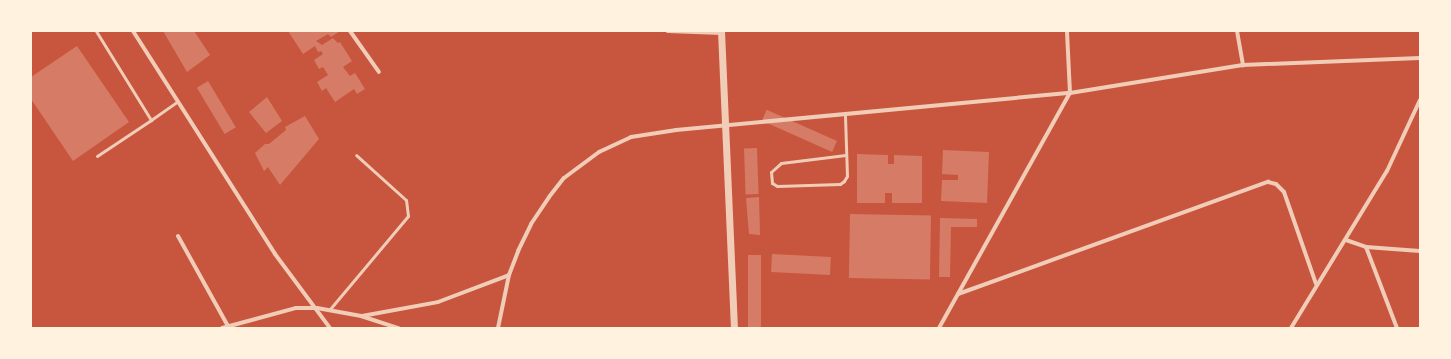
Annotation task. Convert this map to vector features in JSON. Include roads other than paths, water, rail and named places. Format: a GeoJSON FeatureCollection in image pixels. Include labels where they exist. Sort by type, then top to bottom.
{"type":"FeatureCollection","features":[{"type":"Feature","properties":{"kind":"street"},"geometry":{"type":"LineString","coordinates":[[133,31],[275,254],[317,308],[330,328]]}},
{"type":"Feature","properties":{"kind":"street"},"geometry":{"type":"LineString","coordinates":[[350,31],[379,72]]}},
{"type":"Feature","properties":{"kind":"street"},"geometry":{"type":"LineString","coordinates":[[938,328],[1070,94],[1067,31]]}},
{"type":"Feature","properties":{"kind":"street"},"geometry":{"type":"LineString","coordinates":[[1237,31],[1243,65]]}},
{"type":"Feature","properties":{"kind":"street"},"geometry":{"type":"LineString","coordinates":[[721,32],[734,328]]}},
{"type":"Feature","properties":{"kind":"street"},"geometry":{"type":"LineString","coordinates":[[498,328],[509,275],[531,224],[549,197],[564,178],[599,152],[631,137],[725,125],[845,116],[1070,94],[1243,65],[1420,58]]}},
{"type":"Feature","properties":{"kind":"street"},"geometry":{"type":"LineString","coordinates":[[1291,328],[1316,284],[1346,240],[1387,171],[1420,100]]}},
{"type":"Feature","properties":{"kind":"street"},"geometry":{"type":"LineString","coordinates":[[958,294],[1268,182],[1276,184],[1284,192],[1316,284]]}},
{"type":"Feature","properties":{"kind":"street"},"geometry":{"type":"LineString","coordinates":[[178,236],[229,327]]}},
{"type":"Feature","properties":{"kind":"street"},"geometry":{"type":"LineString","coordinates":[[1346,240],[1366,247],[1420,251]]}},
{"type":"Feature","properties":{"kind":"street"},"geometry":{"type":"LineString","coordinates":[[1366,247],[1397,328]]}},
{"type":"Feature","properties":{"kind":"street"},"geometry":{"type":"LineString","coordinates":[[361,316],[438,302],[509,275]]}},
{"type":"Feature","properties":{"kind":"street"},"geometry":{"type":"LineString","coordinates":[[222,328],[296,308],[330,309],[361,316],[399,328]]}},
{"type":"Feature","properties":{"kind":"lane"},"geometry":{"type":"LineString","coordinates":[[96,31],[151,120]]}},
{"type":"Feature","properties":{"kind":"lane"},"geometry":{"type":"LineString","coordinates":[[667,31],[721,32]]}},
{"type":"Feature","properties":{"kind":"lane"},"geometry":{"type":"LineString","coordinates":[[97,156],[177,102]]}},
{"type":"Feature","properties":{"kind":"lane"},"geometry":{"type":"LineString","coordinates":[[845,116],[847,176],[840,184],[777,186],[772,183],[771,172],[781,162],[846,155]]}},
{"type":"Feature","properties":{"kind":"lane"},"geometry":{"type":"LineString","coordinates":[[330,309],[408,216],[406,200],[356,155]]}}]}
